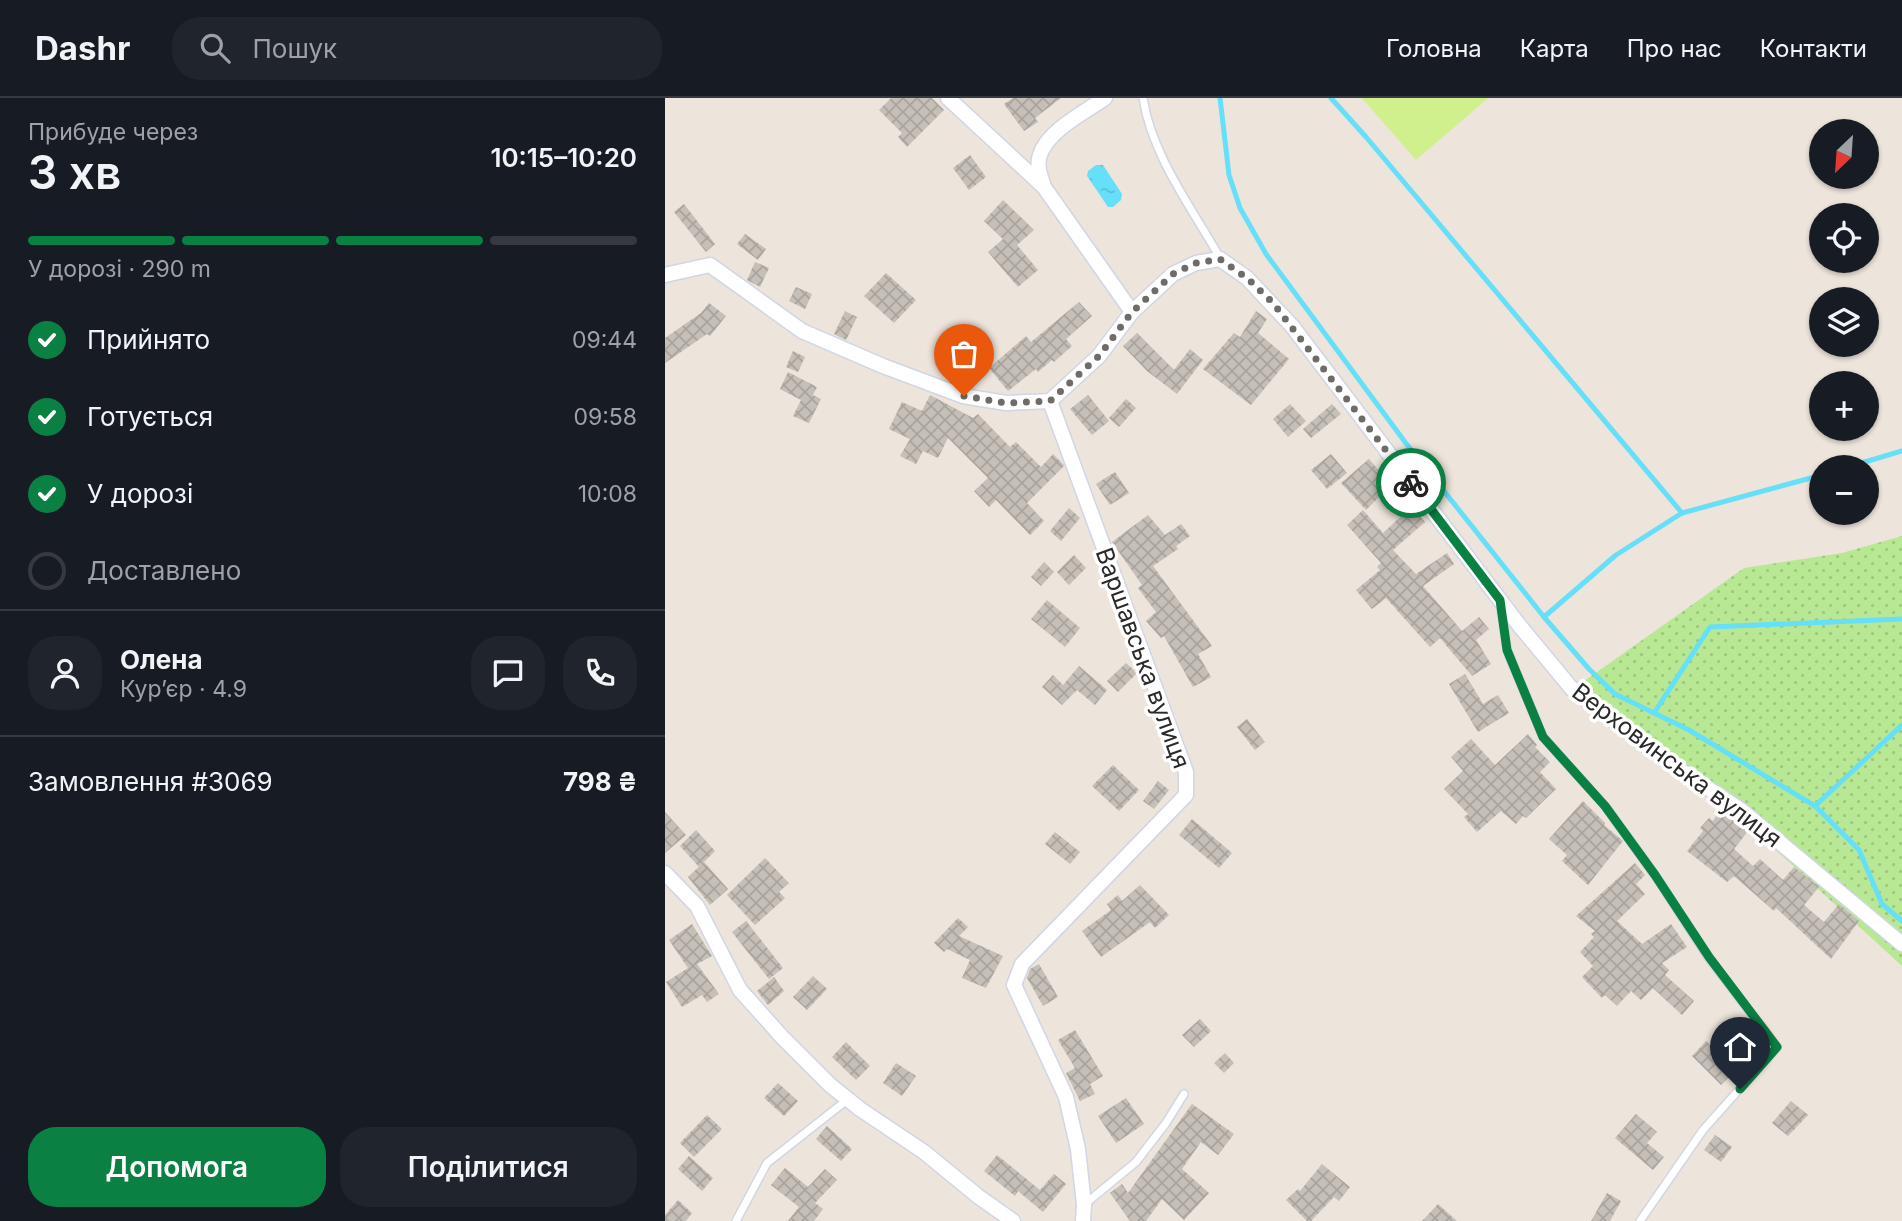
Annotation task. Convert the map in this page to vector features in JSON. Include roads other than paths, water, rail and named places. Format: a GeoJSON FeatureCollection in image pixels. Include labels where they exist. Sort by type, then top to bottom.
{"type":"FeatureCollection","features":[{"type":"Feature","properties":{"kind":"street"},"geometry":{"type":"LineString","coordinates":[[948,98],[1044,187],[1132,312]]}},
{"type":"Feature","properties":{"kind":"street"},"geometry":{"type":"LineString","coordinates":[[1044,187],[1039,170],[1039,156],[1049,138],[1105,98]]}},
{"type":"Feature","properties":{"kind":"street"},"geometry":{"type":"LineString","coordinates":[[665,275],[710,265],[802,331],[883,366],[964,396],[1006,403],[1050,401],[1099,356],[1132,312],[1173,274],[1196,263],[1220,259]]}},
{"type":"Feature","properties":{"kind":"street","name":"Верховинська вулиця"},"geometry":{"type":"LineString","coordinates":[[1220,259],[1247,278],[1293,326],[1500,600],[1572,689],[1665,760],[1741,810],[1902,944]]}},
{"type":"Feature","properties":{"kind":"street","name":"Варшавська вулиця"},"geometry":{"type":"LineString","coordinates":[[1050,401],[1186,772],[1186,795],[1022,964],[1014,985],[1066,1097],[1078,1149],[1084,1205],[1083,1221]]}},
{"type":"Feature","properties":{"kind":"street"},"geometry":{"type":"LineString","coordinates":[[665,873],[697,906],[740,990],[782,1037],[848,1099],[924,1152],[1013,1221]]}},
{"type":"Feature","properties":{"kind":"lane"},"geometry":{"type":"LineString","coordinates":[[1143,98],[1146,120],[1169,170],[1220,259]]}},
{"type":"Feature","properties":{"kind":"lane"},"geometry":{"type":"LineString","coordinates":[[1500,600],[1507,650],[1543,737],[1605,806],[1709,957],[1777,1047],[1703,1130],[1640,1221]]}},
{"type":"Feature","properties":{"kind":"lane"},"geometry":{"type":"LineString","coordinates":[[1084,1205],[1136,1162],[1184,1094]]}},
{"type":"Feature","properties":{"kind":"lane"},"geometry":{"type":"LineString","coordinates":[[736,1221],[767,1163],[848,1099]]}},
{"type":"Feature","properties":{"kind":"water"},"geometry":{"type":"Polygon","coordinates":[[[1096,165],[1103,165],[1122,194],[1121,200],[1113,207],[1108,207],[1087,176],[1088,171],[1096,165]]]}},
{"type":"Feature","properties":{"kind":"waterway"},"geometry":{"type":"LineString","coordinates":[[1220,98],[1229,175],[1240,208],[1266,254],[1405,442],[1544,617],[1589,669],[1615,694],[1689,730],[1815,806],[1902,725]]}},
{"type":"Feature","properties":{"kind":"waterway"},"geometry":{"type":"LineString","coordinates":[[1331,98],[1682,513]]}},
{"type":"Feature","properties":{"kind":"waterway"},"geometry":{"type":"LineString","coordinates":[[1879,458],[1902,451]]}},
{"type":"Feature","properties":{"kind":"waterway"},"geometry":{"type":"LineString","coordinates":[[1544,617],[1616,555],[1682,513],[1809,479]]}},
{"type":"Feature","properties":{"kind":"waterway"},"geometry":{"type":"LineString","coordinates":[[1654,713],[1710,627],[1902,619]]}},
{"type":"Feature","properties":{"kind":"waterway"},"geometry":{"type":"LineString","coordinates":[[1815,806],[1859,850],[1882,904],[1902,921]]}}]}
